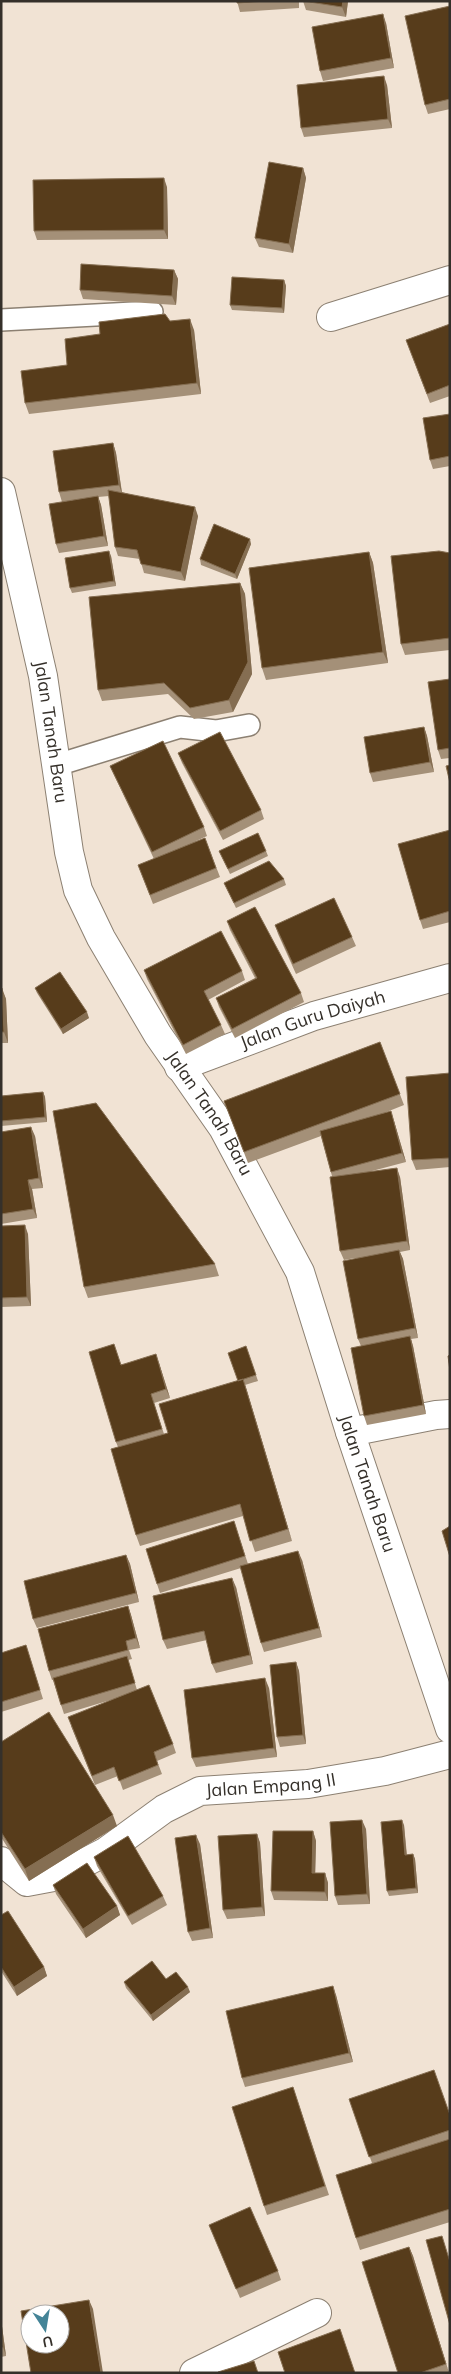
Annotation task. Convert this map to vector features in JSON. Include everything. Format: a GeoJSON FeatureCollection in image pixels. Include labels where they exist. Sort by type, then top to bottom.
{"type":"FeatureCollection","features":[{"type":"Feature","properties":{"kind":"main road"},"geometry":{"type":"LineString","coordinates":[[331,317],[450,280]]}},
{"type":"Feature","properties":{"kind":"main road","name":"Jalan Tanah Baru"},"geometry":{"type":"LineString","coordinates":[[1,492],[43,676],[69,852],[78,890],[101,938],[158,1035],[223,1128],[300,1272],[350,1432],[450,1729]]}},
{"type":"Feature","properties":{"kind":"main road","name":"Jalan Guru Daiyah"},"geometry":{"type":"LineString","coordinates":[[179,1067],[314,1016],[450,978]]}},
{"type":"Feature","properties":{"kind":"main road"},"geometry":{"type":"LineString","coordinates":[[350,1432],[450,1414]]}},
{"type":"Feature","properties":{"kind":"main road","name":"Jalan Empang II"},"geometry":{"type":"LineString","coordinates":[[1,1861],[27,1882],[59,1876],[105,1852],[164,1809],[200,1791],[308,1784],[385,1771],[444,1755]]}},
{"type":"Feature","properties":{"kind":"main road"},"geometry":{"type":"LineString","coordinates":[[194,2373],[317,2313]]}},
{"type":"Feature","properties":{"kind":"lane"},"geometry":{"type":"LineString","coordinates":[[1,320],[152,312]]}},
{"type":"Feature","properties":{"kind":"lane"},"geometry":{"type":"LineString","coordinates":[[57,764],[180,727],[216,731],[249,724]]}},
{"type":"Feature","properties":{"kind":"building"},"geometry":{"type":"Polygon","coordinates":[[[237,1],[266,1],[237,3],[237,1]]]}},
{"type":"Feature","properties":{"kind":"building"},"geometry":{"type":"Polygon","coordinates":[[[303,1],[343,1],[342,7],[303,1]]]}},
{"type":"Feature","properties":{"kind":"building"},"geometry":{"type":"Polygon","coordinates":[[[450,6],[450,99],[425,105],[405,16],[450,6]]]}},
{"type":"Feature","properties":{"kind":"building"},"geometry":{"type":"Polygon","coordinates":[[[383,14],[391,58],[320,71],[312,27],[383,14]]]}},
{"type":"Feature","properties":{"kind":"building"},"geometry":{"type":"Polygon","coordinates":[[[384,76],[388,119],[301,128],[297,85],[384,76]]]}},
{"type":"Feature","properties":{"kind":"building"},"geometry":{"type":"Polygon","coordinates":[[[269,162],[303,168],[289,244],[255,238],[269,162]]]}},
{"type":"Feature","properties":{"kind":"building"},"geometry":{"type":"Polygon","coordinates":[[[164,178],[164,230],[34,231],[33,180],[164,178]]]}},
{"type":"Feature","properties":{"kind":"building"},"geometry":{"type":"Polygon","coordinates":[[[81,264],[174,270],[172,296],[80,290],[81,264]]]}},
{"type":"Feature","properties":{"kind":"building"},"geometry":{"type":"Polygon","coordinates":[[[232,277],[284,280],[282,308],[230,305],[232,277]]]}},
{"type":"Feature","properties":{"kind":"building"},"geometry":{"type":"Polygon","coordinates":[[[165,314],[170,321],[190,319],[197,383],[25,403],[21,371],[67,365],[65,339],[100,334],[99,322],[165,314]]]}},
{"type":"Feature","properties":{"kind":"building"},"geometry":{"type":"Polygon","coordinates":[[[450,324],[450,385],[427,394],[406,340],[450,324]]]}},
{"type":"Feature","properties":{"kind":"building"},"geometry":{"type":"Polygon","coordinates":[[[450,414],[450,456],[430,460],[423,418],[450,414]]]}},
{"type":"Feature","properties":{"kind":"building"},"geometry":{"type":"Polygon","coordinates":[[[113,443],[119,485],[59,492],[53,451],[113,443]]]}},
{"type":"Feature","properties":{"kind":"building"},"geometry":{"type":"Polygon","coordinates":[[[108,490],[195,507],[181,572],[141,564],[137,550],[115,547],[108,490]]]}},
{"type":"Feature","properties":{"kind":"building"},"geometry":{"type":"Polygon","coordinates":[[[98,496],[104,536],[56,544],[49,504],[98,496]]]}},
{"type":"Feature","properties":{"kind":"building"},"geometry":{"type":"Polygon","coordinates":[[[214,524],[250,539],[235,574],[200,559],[214,524]]]}},
{"type":"Feature","properties":{"kind":"building"},"geometry":{"type":"Polygon","coordinates":[[[109,551],[114,581],[70,588],[65,558],[109,551]]]}},
{"type":"Feature","properties":{"kind":"building"},"geometry":{"type":"Polygon","coordinates":[[[439,551],[450,553],[450,638],[401,644],[391,556],[439,551]]]}},
{"type":"Feature","properties":{"kind":"building"},"geometry":{"type":"Polygon","coordinates":[[[369,552],[383,652],[262,668],[249,568],[369,552]]]}},
{"type":"Feature","properties":{"kind":"building"},"geometry":{"type":"Polygon","coordinates":[[[240,583],[248,662],[229,700],[190,708],[164,683],[98,690],[89,597],[240,583]]]}},
{"type":"Feature","properties":{"kind":"building"},"geometry":{"type":"Polygon","coordinates":[[[450,679],[450,748],[438,750],[428,682],[450,679]]]}},
{"type":"Feature","properties":{"kind":"building"},"geometry":{"type":"Polygon","coordinates":[[[424,727],[430,762],[370,773],[364,737],[424,727]]]}},
{"type":"Feature","properties":{"kind":"building"},"geometry":{"type":"Polygon","coordinates":[[[220,732],[261,810],[220,831],[178,753],[220,732]]]}},
{"type":"Feature","properties":{"kind":"building"},"geometry":{"type":"Polygon","coordinates":[[[163,741],[204,827],[152,852],[110,766],[163,741]]]}},
{"type":"Feature","properties":{"kind":"building"},"geometry":{"type":"Polygon","coordinates":[[[450,765],[450,783],[446,766],[450,765]]]}},
{"type":"Feature","properties":{"kind":"building"},"geometry":{"type":"Polygon","coordinates":[[[450,830],[450,911],[420,920],[398,844],[450,830]]]}},
{"type":"Feature","properties":{"kind":"building"},"geometry":{"type":"Polygon","coordinates":[[[258,833],[266,851],[228,869],[219,851],[258,833]]]}},
{"type":"Feature","properties":{"kind":"building"},"geometry":{"type":"Polygon","coordinates":[[[205,838],[216,868],[150,895],[138,865],[205,838]]]}},
{"type":"Feature","properties":{"kind":"building"},"geometry":{"type":"Polygon","coordinates":[[[269,861],[284,879],[234,903],[224,883],[269,861]]]}},
{"type":"Feature","properties":{"kind":"building"},"geometry":{"type":"Polygon","coordinates":[[[334,898],[352,937],[293,964],[275,925],[334,898]]]}},
{"type":"Feature","properties":{"kind":"building"},"geometry":{"type":"Polygon","coordinates":[[[255,907],[301,993],[232,1029],[216,998],[257,978],[227,921],[255,907]]]}},
{"type":"Feature","properties":{"kind":"building"},"geometry":{"type":"Polygon","coordinates":[[[221,931],[242,971],[204,991],[221,1025],[183,1045],[144,970],[221,931]]]}},
{"type":"Feature","properties":{"kind":"building"},"geometry":{"type":"Polygon","coordinates":[[[60,972],[87,1012],[61,1029],[35,988],[60,972]]]}},
{"type":"Feature","properties":{"kind":"building"},"geometry":{"type":"Polygon","coordinates":[[[2,988],[4,1032],[1,1032],[2,988]]]}},
{"type":"Feature","properties":{"kind":"building"},"geometry":{"type":"Polygon","coordinates":[[[380,1042],[400,1094],[244,1152],[224,1101],[380,1042]]]}},
{"type":"Feature","properties":{"kind":"building"},"geometry":{"type":"Polygon","coordinates":[[[450,1073],[450,1158],[412,1160],[406,1077],[450,1073]]]}},
{"type":"Feature","properties":{"kind":"building"},"geometry":{"type":"Polygon","coordinates":[[[43,1092],[45,1117],[1,1121],[1,1096],[43,1092]]]}},
{"type":"Feature","properties":{"kind":"building"},"geometry":{"type":"Polygon","coordinates":[[[96,1103],[215,1264],[84,1287],[53,1111],[96,1103]]]}},
{"type":"Feature","properties":{"kind":"building"},"geometry":{"type":"Polygon","coordinates":[[[391,1111],[402,1153],[331,1172],[320,1131],[391,1111]]]}},
{"type":"Feature","properties":{"kind":"building"},"geometry":{"type":"Polygon","coordinates":[[[31,1127],[39,1178],[28,1180],[33,1209],[1,1214],[1,1132],[31,1127]]]}},
{"type":"Feature","properties":{"kind":"building"},"geometry":{"type":"Polygon","coordinates":[[[397,1168],[407,1241],[340,1251],[330,1177],[397,1168]]]}},
{"type":"Feature","properties":{"kind":"building"},"geometry":{"type":"Polygon","coordinates":[[[25,1225],[27,1297],[1,1298],[1,1226],[25,1225]]]}},
{"type":"Feature","properties":{"kind":"building"},"geometry":{"type":"Polygon","coordinates":[[[399,1250],[415,1328],[358,1339],[343,1261],[399,1250]]]}},
{"type":"Feature","properties":{"kind":"building"},"geometry":{"type":"Polygon","coordinates":[[[410,1336],[423,1405],[364,1416],[351,1348],[410,1336]]]}},
{"type":"Feature","properties":{"kind":"building"},"geometry":{"type":"Polygon","coordinates":[[[114,1344],[121,1365],[156,1354],[166,1389],[151,1394],[162,1429],[116,1442],[89,1352],[114,1344]]]}},
{"type":"Feature","properties":{"kind":"building"},"geometry":{"type":"Polygon","coordinates":[[[246,1346],[256,1375],[238,1381],[228,1353],[246,1346]]]}},
{"type":"Feature","properties":{"kind":"building"},"geometry":{"type":"Polygon","coordinates":[[[450,1355],[450,1371],[448,1356],[450,1355]]]}},
{"type":"Feature","properties":{"kind":"building"},"geometry":{"type":"Polygon","coordinates":[[[243,1379],[288,1529],[250,1541],[240,1504],[136,1535],[111,1449],[168,1433],[159,1404],[243,1379]]]}},
{"type":"Feature","properties":{"kind":"building"},"geometry":{"type":"Polygon","coordinates":[[[234,1521],[245,1556],[157,1584],[146,1549],[234,1521]]]}},
{"type":"Feature","properties":{"kind":"building"},"geometry":{"type":"Polygon","coordinates":[[[450,1526],[450,1557],[442,1531],[450,1526]]]}},
{"type":"Feature","properties":{"kind":"building"},"geometry":{"type":"Polygon","coordinates":[[[298,1551],[319,1628],[261,1643],[240,1566],[298,1551]]]}},
{"type":"Feature","properties":{"kind":"building"},"geometry":{"type":"Polygon","coordinates":[[[126,1555],[136,1593],[33,1619],[24,1581],[126,1555]]]}},
{"type":"Feature","properties":{"kind":"building"},"geometry":{"type":"Polygon","coordinates":[[[232,1578],[250,1655],[212,1664],[204,1631],[163,1640],[153,1596],[232,1578]]]}},
{"type":"Feature","properties":{"kind":"building"},"geometry":{"type":"Polygon","coordinates":[[[128,1606],[136,1638],[126,1641],[128,1650],[49,1671],[38,1629],[128,1606]]]}},
{"type":"Feature","properties":{"kind":"building"},"geometry":{"type":"Polygon","coordinates":[[[26,1645],[40,1690],[1,1702],[1,1653],[26,1645]]]}},
{"type":"Feature","properties":{"kind":"building"},"geometry":{"type":"Polygon","coordinates":[[[127,1656],[135,1683],[61,1705],[53,1678],[127,1656]]]}},
{"type":"Feature","properties":{"kind":"building"},"geometry":{"type":"Polygon","coordinates":[[[296,1662],[303,1735],[277,1737],[270,1665],[296,1662]]]}},
{"type":"Feature","properties":{"kind":"building"},"geometry":{"type":"Polygon","coordinates":[[[265,1678],[274,1748],[192,1758],[184,1690],[265,1678]]]}},
{"type":"Feature","properties":{"kind":"building"},"geometry":{"type":"Polygon","coordinates":[[[149,1685],[173,1744],[154,1752],[158,1765],[119,1781],[114,1767],[92,1776],[68,1717],[149,1685]]]}},
{"type":"Feature","properties":{"kind":"building"},"geometry":{"type":"Polygon","coordinates":[[[49,1712],[113,1815],[25,1869],[1,1832],[1,1742],[49,1712]]]}},
{"type":"Feature","properties":{"kind":"building"},"geometry":{"type":"Polygon","coordinates":[[[362,1820],[367,1894],[335,1896],[330,1822],[362,1820]]]}},
{"type":"Feature","properties":{"kind":"building"},"geometry":{"type":"Polygon","coordinates":[[[402,1820],[405,1855],[413,1854],[416,1888],[387,1891],[381,1822],[402,1820]]]}},
{"type":"Feature","properties":{"kind":"building"},"geometry":{"type":"Polygon","coordinates":[[[273,1831],[313,1831],[312,1873],[325,1873],[325,1892],[271,1891],[273,1831]]]}},
{"type":"Feature","properties":{"kind":"building"},"geometry":{"type":"Polygon","coordinates":[[[257,1834],[262,1907],[223,1910],[218,1836],[257,1834]]]}},
{"type":"Feature","properties":{"kind":"building"},"geometry":{"type":"Polygon","coordinates":[[[196,1835],[210,1928],[188,1932],[175,1838],[196,1835]]]}},
{"type":"Feature","properties":{"kind":"building"},"geometry":{"type":"Polygon","coordinates":[[[128,1836],[163,1896],[128,1916],[94,1857],[128,1836]]]}},
{"type":"Feature","properties":{"kind":"building"},"geometry":{"type":"Polygon","coordinates":[[[87,1863],[117,1906],[83,1929],[53,1885],[87,1863]]]}},
{"type":"Feature","properties":{"kind":"building"},"geometry":{"type":"Polygon","coordinates":[[[8,1911],[44,1967],[14,1987],[1,1967],[1,1915],[8,1911]]]}},
{"type":"Feature","properties":{"kind":"building"},"geometry":{"type":"Polygon","coordinates":[[[152,1961],[166,1979],[176,1972],[188,1987],[151,2015],[124,1982],[152,1961]]]}},
{"type":"Feature","properties":{"kind":"building"},"geometry":{"type":"Polygon","coordinates":[[[333,1986],[349,2053],[242,2078],[226,2011],[333,1986]]]}},
{"type":"Feature","properties":{"kind":"building"},"geometry":{"type":"Polygon","coordinates":[[[434,2070],[450,2115],[450,2130],[369,2157],[349,2099],[434,2070]]]}},
{"type":"Feature","properties":{"kind":"building"},"geometry":{"type":"Polygon","coordinates":[[[293,2087],[325,2186],[264,2206],[232,2107],[293,2087]]]}},
{"type":"Feature","properties":{"kind":"building"},"geometry":{"type":"Polygon","coordinates":[[[450,2139],[450,2209],[356,2238],[336,2175],[450,2139]]]}},
{"type":"Feature","properties":{"kind":"building"},"geometry":{"type":"Polygon","coordinates":[[[250,2207],[278,2271],[236,2289],[209,2225],[250,2207]]]}},
{"type":"Feature","properties":{"kind":"building"},"geometry":{"type":"Polygon","coordinates":[[[442,2236],[450,2262],[450,2325],[426,2240],[442,2236]]]}},
{"type":"Feature","properties":{"kind":"building"},"geometry":{"type":"Polygon","coordinates":[[[409,2247],[446,2364],[420,2373],[398,2373],[362,2262],[409,2247]]]}},
{"type":"Feature","properties":{"kind":"building"},"geometry":{"type":"Polygon","coordinates":[[[89,2300],[101,2373],[31,2373],[28,2354],[70,2354],[70,2304],[64,2304],[89,2300]]]}},
{"type":"Feature","properties":{"kind":"building"},"geometry":{"type":"Polygon","coordinates":[[[340,2329],[355,2373],[285,2373],[278,2352],[340,2329]]]}},
{"type":"Feature","properties":{"kind":"building"},"geometry":{"type":"Polygon","coordinates":[[[254,2361],[258,2373],[218,2373],[218,2372],[254,2361]]]}}]}
